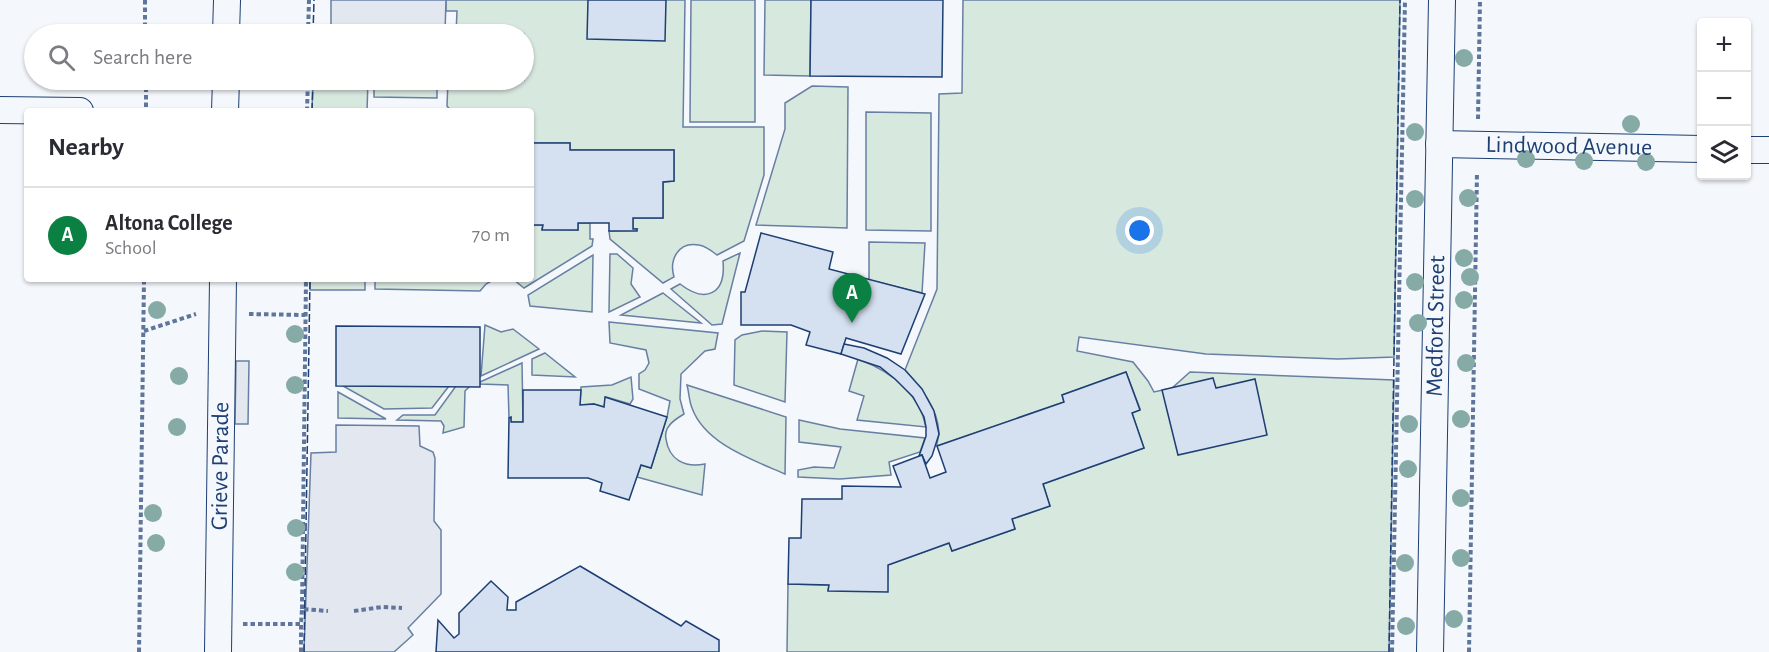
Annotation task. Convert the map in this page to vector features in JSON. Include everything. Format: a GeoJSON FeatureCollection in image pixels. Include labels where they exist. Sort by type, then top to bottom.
{"type":"FeatureCollection","features":[{"type":"Feature","properties":{"kind":"street"},"geometry":{"type":"LineString","coordinates":[[226,24],[227,0]]}},
{"type":"Feature","properties":{"kind":"street","name":"Medford Street"},"geometry":{"type":"LineString","coordinates":[[1430,652],[1442,0]]}},
{"type":"Feature","properties":{"kind":"street"},"geometry":{"type":"LineString","coordinates":[[225,108],[226,90]]}},
{"type":"Feature","properties":{"kind":"street"},"geometry":{"type":"LineString","coordinates":[[0,110],[24,110]]}},
{"type":"Feature","properties":{"kind":"street","name":"Lindwood Avenue"},"geometry":{"type":"LineString","coordinates":[[1439,144],[1697,149]]}},
{"type":"Feature","properties":{"kind":"street"},"geometry":{"type":"LineString","coordinates":[[1751,150],[1769,150]]}},
{"type":"Feature","properties":{"kind":"street","name":"Grieve Parade"},"geometry":{"type":"LineString","coordinates":[[218,652],[224,282]]}},
{"type":"Feature","properties":{"kind":"path"},"geometry":{"type":"LineString","coordinates":[[145,0],[145,24]]}},
{"type":"Feature","properties":{"kind":"path"},"geometry":{"type":"LineString","coordinates":[[308,24],[309,0]]}},
{"type":"Feature","properties":{"kind":"path"},"geometry":{"type":"LineString","coordinates":[[1392,652],[1404,0]]}},
{"type":"Feature","properties":{"kind":"path"},"geometry":{"type":"LineString","coordinates":[[1469,652],[1480,0]]}},
{"type":"Feature","properties":{"kind":"path"},"geometry":{"type":"LineString","coordinates":[[146,90],[146,108]]}},
{"type":"Feature","properties":{"kind":"path"},"geometry":{"type":"LineString","coordinates":[[308,90],[308,108]]}},
{"type":"Feature","properties":{"kind":"path"},"geometry":{"type":"LineString","coordinates":[[1477,172],[1488,172]]}},
{"type":"Feature","properties":{"kind":"path"},"geometry":{"type":"LineString","coordinates":[[139,652],[144,282]]}},
{"type":"Feature","properties":{"kind":"path"},"geometry":{"type":"LineString","coordinates":[[301,652],[306,282]]}},
{"type":"Feature","properties":{"kind":"path"},"geometry":{"type":"LineString","coordinates":[[354,611],[382,607],[402,608]]}},
{"type":"Feature","properties":{"kind":"path"},"geometry":{"type":"LineString","coordinates":[[302,609],[328,611]]}},
{"type":"Feature","properties":{"kind":"path"},"geometry":{"type":"LineString","coordinates":[[218,624],[301,624]]}},
{"type":"Feature","properties":{"kind":"shaded area"},"geometry":{"type":"Polygon","coordinates":[[[331,0],[446,0],[445,24],[331,24],[331,0]]]}},
{"type":"Feature","properties":{"kind":"shaded area"},"geometry":{"type":"Polygon","coordinates":[[[446,0],[685,0],[683,127],[764,127],[764,175],[744,241],[717,255],[701,246],[686,246],[674,258],[674,277],[663,283],[610,239],[609,231],[636,230],[633,229],[633,218],[663,218],[663,182],[674,181],[674,150],[570,150],[570,143],[534,143],[534,108],[449,108],[448,90],[534,90],[534,24],[456,24],[457,11],[446,11],[446,0]]]}},
{"type":"Feature","properties":{"kind":"shaded area"},"geometry":{"type":"Polygon","coordinates":[[[691,0],[755,0],[755,122],[690,122],[691,0]]]}},
{"type":"Feature","properties":{"kind":"shaded area"},"geometry":{"type":"Polygon","coordinates":[[[765,0],[811,0],[810,76],[764,75],[765,0]]]}},
{"type":"Feature","properties":{"kind":"shaded area"},"geometry":{"type":"Polygon","coordinates":[[[963,0],[1400,0],[1394,357],[1338,359],[1206,354],[1079,337],[1077,351],[1133,362],[1154,392],[1172,388],[1190,372],[1394,380],[1389,652],[787,652],[788,584],[829,585],[828,590],[887,591],[888,565],[949,543],[952,551],[1015,529],[1012,519],[1050,506],[1043,484],[1144,448],[1132,413],[1140,409],[1126,372],[1062,395],[1064,402],[937,446],[939,433],[936,415],[923,391],[905,370],[937,289],[939,94],[962,93],[963,0]]]}},
{"type":"Feature","properties":{"kind":"shaded area"},"geometry":{"type":"Polygon","coordinates":[[[812,86],[848,87],[847,228],[756,225],[785,129],[785,103],[812,86]]]}},
{"type":"Feature","properties":{"kind":"shaded area"},"geometry":{"type":"Polygon","coordinates":[[[313,90],[368,90],[367,108],[312,108],[313,90]]]}},
{"type":"Feature","properties":{"kind":"shaded area"},"geometry":{"type":"Polygon","coordinates":[[[374,90],[437,90],[437,98],[374,97],[374,90]]]}},
{"type":"Feature","properties":{"kind":"shaded area"},"geometry":{"type":"Polygon","coordinates":[[[866,112],[931,113],[931,231],[866,230],[866,112]]]}},
{"type":"Feature","properties":{"kind":"shaded area"},"geometry":{"type":"Polygon","coordinates":[[[578,223],[590,223],[592,246],[534,282],[534,225],[543,225],[542,229],[578,230],[578,223]]]}},
{"type":"Feature","properties":{"kind":"shaded area"},"geometry":{"type":"Polygon","coordinates":[[[869,242],[925,243],[922,293],[869,280],[869,242]]]}},
{"type":"Feature","properties":{"kind":"shaded area"},"geometry":{"type":"Polygon","coordinates":[[[740,253],[722,324],[712,325],[671,289],[680,284],[698,293],[712,292],[718,288],[721,281],[723,261],[740,253]]]}},
{"type":"Feature","properties":{"kind":"shaded area"},"geometry":{"type":"Polygon","coordinates":[[[610,254],[617,254],[633,268],[631,284],[640,297],[609,312],[610,254]]]}},
{"type":"Feature","properties":{"kind":"shaded area"},"geometry":{"type":"Polygon","coordinates":[[[593,255],[592,312],[530,306],[528,295],[593,255]]]}},
{"type":"Feature","properties":{"kind":"shaded area"},"geometry":{"type":"Polygon","coordinates":[[[310,282],[365,282],[365,290],[310,290],[310,282]]]}},
{"type":"Feature","properties":{"kind":"shaded area"},"geometry":{"type":"Polygon","coordinates":[[[375,282],[490,282],[480,291],[375,289],[375,282]]]}},
{"type":"Feature","properties":{"kind":"shaded area"},"geometry":{"type":"Polygon","coordinates":[[[516,282],[534,282],[524,288],[516,282]]]}},
{"type":"Feature","properties":{"kind":"shaded area"},"geometry":{"type":"Polygon","coordinates":[[[663,293],[701,323],[621,315],[663,293]]]}},
{"type":"Feature","properties":{"kind":"shaded area"},"geometry":{"type":"Polygon","coordinates":[[[609,322],[718,333],[715,349],[705,351],[681,374],[680,399],[684,414],[670,424],[666,434],[668,446],[679,461],[691,465],[705,464],[702,495],[637,477],[641,465],[651,468],[670,401],[639,389],[639,374],[649,363],[646,350],[610,343],[609,322]]]}},
{"type":"Feature","properties":{"kind":"shaded area"},"geometry":{"type":"Polygon","coordinates":[[[485,325],[501,332],[513,329],[539,349],[481,376],[485,325]]]}},
{"type":"Feature","properties":{"kind":"shaded area"},"geometry":{"type":"Polygon","coordinates":[[[762,331],[787,332],[785,402],[734,385],[735,340],[742,335],[762,331]]]}},
{"type":"Feature","properties":{"kind":"shaded area"},"geometry":{"type":"Polygon","coordinates":[[[545,353],[575,377],[532,375],[532,359],[545,353]]]}},
{"type":"Feature","properties":{"kind":"shaded area"},"geometry":{"type":"Polygon","coordinates":[[[858,359],[892,377],[910,393],[917,403],[926,427],[857,420],[864,396],[849,391],[858,359]]]}},
{"type":"Feature","properties":{"kind":"shaded area"},"geometry":{"type":"Polygon","coordinates":[[[236,361],[249,361],[248,424],[235,424],[236,361]]]}},
{"type":"Feature","properties":{"kind":"shaded area"},"geometry":{"type":"Polygon","coordinates":[[[522,363],[523,422],[511,422],[508,385],[480,384],[480,382],[522,363]]]}},
{"type":"Feature","properties":{"kind":"shaded area"},"geometry":{"type":"Polygon","coordinates":[[[631,377],[633,399],[630,404],[606,397],[604,407],[594,404],[580,405],[581,387],[612,385],[631,377]]]}},
{"type":"Feature","properties":{"kind":"shaded area"},"geometry":{"type":"Polygon","coordinates":[[[687,385],[786,417],[785,474],[731,449],[708,432],[698,421],[692,408],[687,385]]]}},
{"type":"Feature","properties":{"kind":"shaded area"},"geometry":{"type":"Polygon","coordinates":[[[343,386],[449,386],[432,408],[384,409],[343,386]]]}},
{"type":"Feature","properties":{"kind":"shaded area"},"geometry":{"type":"Polygon","coordinates":[[[456,386],[470,386],[465,391],[464,427],[443,433],[444,426],[441,421],[397,420],[403,415],[435,415],[456,386]]]}},
{"type":"Feature","properties":{"kind":"shaded area"},"geometry":{"type":"Polygon","coordinates":[[[338,392],[386,419],[338,418],[338,392]]]}},
{"type":"Feature","properties":{"kind":"shaded area"},"geometry":{"type":"Polygon","coordinates":[[[799,420],[840,429],[925,438],[920,452],[889,462],[891,475],[840,479],[798,477],[798,470],[814,467],[834,468],[841,447],[799,442],[799,420]]]}},
{"type":"Feature","properties":{"kind":"shaded area"},"geometry":{"type":"Polygon","coordinates":[[[336,425],[419,426],[420,446],[433,452],[435,458],[434,521],[441,530],[441,594],[408,628],[413,635],[394,652],[304,652],[311,453],[336,452],[336,425]]]}},
{"type":"Feature","properties":{"kind":"building"},"geometry":{"type":"Polygon","coordinates":[[[588,0],[666,0],[665,41],[587,39],[588,0]]]}},
{"type":"Feature","properties":{"kind":"building"},"geometry":{"type":"Polygon","coordinates":[[[811,0],[943,0],[942,77],[810,76],[811,0]]]}},
{"type":"Feature","properties":{"kind":"building"},"geometry":{"type":"Polygon","coordinates":[[[534,143],[570,143],[570,150],[674,150],[674,181],[663,182],[663,218],[633,218],[633,229],[637,231],[609,231],[609,223],[578,223],[578,230],[542,230],[543,225],[534,225],[534,143]]]}},
{"type":"Feature","properties":{"kind":"building"},"geometry":{"type":"Polygon","coordinates":[[[761,233],[833,252],[829,269],[925,294],[901,354],[846,338],[841,354],[806,345],[810,332],[791,325],[741,325],[741,292],[745,292],[761,233]]]}},
{"type":"Feature","properties":{"kind":"building"},"geometry":{"type":"Polygon","coordinates":[[[336,326],[480,327],[480,387],[336,386],[336,326]]]}},
{"type":"Feature","properties":{"kind":"building"},"geometry":{"type":"Polygon","coordinates":[[[844,344],[864,348],[887,358],[905,370],[922,389],[934,411],[939,434],[932,456],[926,464],[922,455],[919,456],[926,436],[926,427],[924,417],[913,397],[880,367],[841,354],[844,344]]]}},
{"type":"Feature","properties":{"kind":"building"},"geometry":{"type":"Polygon","coordinates":[[[1126,372],[1140,410],[1132,413],[1144,448],[1043,484],[1050,506],[1012,519],[1015,529],[952,551],[949,543],[888,565],[888,592],[828,591],[829,585],[788,584],[789,538],[801,538],[802,499],[842,499],[842,486],[901,487],[893,466],[922,455],[930,478],[946,472],[937,446],[1064,402],[1062,395],[1126,372]]]}},
{"type":"Feature","properties":{"kind":"building"},"geometry":{"type":"Polygon","coordinates":[[[1213,378],[1216,388],[1255,379],[1267,435],[1178,455],[1162,390],[1213,378]]]}},
{"type":"Feature","properties":{"kind":"building"},"geometry":{"type":"Polygon","coordinates":[[[523,390],[581,390],[580,405],[594,404],[604,407],[605,397],[667,417],[651,468],[641,465],[629,500],[600,491],[602,483],[588,478],[508,478],[509,418],[511,417],[511,422],[523,422],[523,390]]]}},
{"type":"Feature","properties":{"kind":"building"},"geometry":{"type":"Polygon","coordinates":[[[580,566],[681,626],[686,621],[719,640],[719,652],[436,652],[438,620],[454,638],[459,634],[459,613],[491,581],[508,597],[507,610],[516,610],[516,602],[580,566]]]}},
{"type":"Feature","properties":{"kind":"fence"},"geometry":{"type":"LineString","coordinates":[[313,24],[314,0]]}},
{"type":"Feature","properties":{"kind":"fence"},"geometry":{"type":"LineString","coordinates":[[1389,652],[1400,0]]}},
{"type":"Feature","properties":{"kind":"fence"},"geometry":{"type":"LineString","coordinates":[[312,108],[313,90]]}},
{"type":"Feature","properties":{"kind":"fence"},"geometry":{"type":"LineString","coordinates":[[304,652],[310,282]]}},
{"type":"Feature","properties":{"kind":"place","name":"Altona College"},"geometry":{"type":"Point","coordinates":[852,323]}}]}
